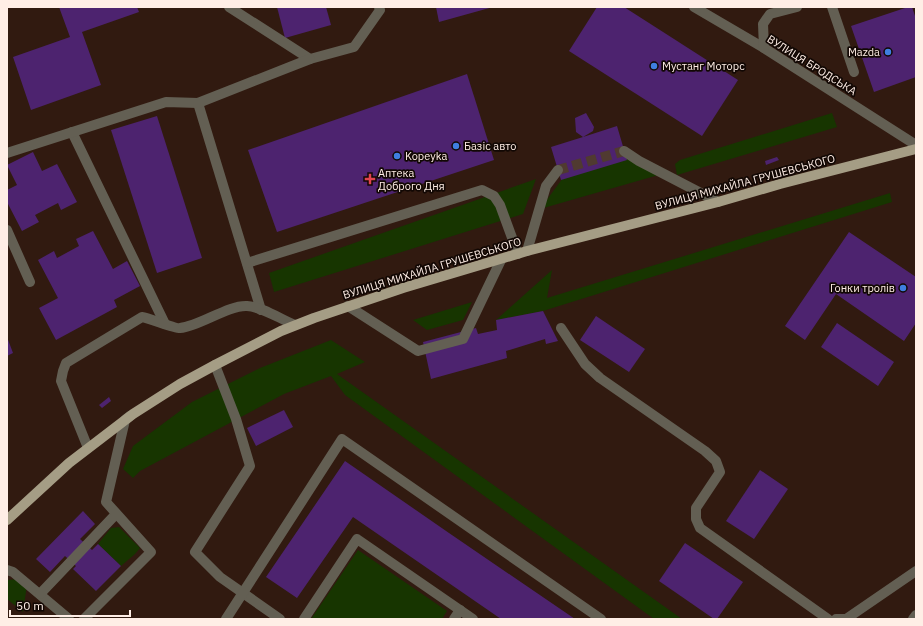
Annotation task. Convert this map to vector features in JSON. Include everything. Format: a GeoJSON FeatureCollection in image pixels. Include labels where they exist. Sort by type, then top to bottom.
{"type":"FeatureCollection","features":[{"type":"Feature","properties":{"kind":"main road","name":"ВУЛИЦЯ МИХАЙЛА ГРУШЕВСЬКОГО"},"geometry":{"type":"LineString","coordinates":[[7,520],[88,448],[167,392],[215,365],[295,325],[348,306],[522,253],[916,149]]}},
{"type":"Feature","properties":{"kind":"street"},"geometry":{"type":"LineString","coordinates":[[229,7],[310,59]]}},
{"type":"Feature","properties":{"kind":"street"},"geometry":{"type":"LineString","coordinates":[[7,153],[166,102],[198,102],[310,59],[354,47],[380,10],[379,7]]}},
{"type":"Feature","properties":{"kind":"street","name":"ВУЛИЦЯ БРОДСЬКА"},"geometry":{"type":"LineString","coordinates":[[694,7],[764,48],[916,145]]}},
{"type":"Feature","properties":{"kind":"street"},"geometry":{"type":"LineString","coordinates":[[764,48],[763,24],[769,10],[797,7]]}},
{"type":"Feature","properties":{"kind":"street"},"geometry":{"type":"LineString","coordinates":[[832,7],[854,72]]}},
{"type":"Feature","properties":{"kind":"street"},"geometry":{"type":"LineString","coordinates":[[198,102],[261,310]]}},
{"type":"Feature","properties":{"kind":"street"},"geometry":{"type":"LineString","coordinates":[[72,132],[165,324]]}},
{"type":"Feature","properties":{"kind":"street"},"geometry":{"type":"LineString","coordinates":[[624,151],[639,161],[718,202]]}},
{"type":"Feature","properties":{"kind":"street"},"geometry":{"type":"LineString","coordinates":[[522,253],[546,186],[558,170]]}},
{"type":"Feature","properties":{"kind":"street"},"geometry":{"type":"LineString","coordinates":[[246,263],[482,190],[494,196],[500,205],[522,253]]}},
{"type":"Feature","properties":{"kind":"street"},"geometry":{"type":"LineString","coordinates":[[7,230],[30,282]]}},
{"type":"Feature","properties":{"kind":"street"},"geometry":{"type":"LineString","coordinates":[[348,306],[418,351],[463,339],[501,260]]}},
{"type":"Feature","properties":{"kind":"street"},"geometry":{"type":"LineString","coordinates":[[88,448],[62,381],[66,363],[142,317],[179,329],[238,306],[248,306],[295,325]]}},
{"type":"Feature","properties":{"kind":"street"},"geometry":{"type":"LineString","coordinates":[[561,328],[585,364],[600,378],[705,451],[716,461],[720,472],[696,508],[696,518],[700,528],[828,619]]}},
{"type":"Feature","properties":{"kind":"street"},"geometry":{"type":"LineString","coordinates":[[215,365],[236,419],[250,466],[195,552],[220,577],[242,594],[280,619]]}},
{"type":"Feature","properties":{"kind":"street"},"geometry":{"type":"LineString","coordinates":[[84,619],[150,552],[106,502],[126,420]]}},
{"type":"Feature","properties":{"kind":"street"},"geometry":{"type":"LineString","coordinates":[[226,619],[342,439],[601,619]]}},
{"type":"Feature","properties":{"kind":"street"},"geometry":{"type":"LineString","coordinates":[[40,594],[116,514]]}},
{"type":"Feature","properties":{"kind":"street"},"geometry":{"type":"LineString","coordinates":[[304,619],[357,539],[473,619]]}},
{"type":"Feature","properties":{"kind":"street"},"geometry":{"type":"LineString","coordinates":[[7,570],[13,572],[68,619]]}},
{"type":"Feature","properties":{"kind":"street"},"geometry":{"type":"LineString","coordinates":[[836,619],[846,619],[916,571]]}},
{"type":"Feature","properties":{"kind":"street"},"geometry":{"type":"LineString","coordinates":[[454,619],[460,610]]}},
{"type":"Feature","properties":{"kind":"street"},"geometry":{"type":"LineString","coordinates":[[914,619],[916,615]]}},
{"type":"Feature","properties":{"kind":"green space"},"geometry":{"type":"Polygon","coordinates":[[[832,113],[837,127],[677,175],[675,164],[680,160],[832,113]]]}},
{"type":"Feature","properties":{"kind":"green space"},"geometry":{"type":"Polygon","coordinates":[[[617,153],[662,174],[540,209],[571,167],[617,153]]]}},
{"type":"Feature","properties":{"kind":"green space"},"geometry":{"type":"Polygon","coordinates":[[[536,179],[523,214],[274,292],[269,273],[536,179]]]}},
{"type":"Feature","properties":{"kind":"green space"},"geometry":{"type":"Polygon","coordinates":[[[890,193],[892,202],[543,311],[496,320],[552,270],[547,298],[890,193]]]}},
{"type":"Feature","properties":{"kind":"green space"},"geometry":{"type":"Polygon","coordinates":[[[472,302],[463,320],[427,330],[413,320],[472,302]]]}},
{"type":"Feature","properties":{"kind":"green space"},"geometry":{"type":"Polygon","coordinates":[[[331,340],[365,362],[337,374],[682,619],[654,619],[345,395],[331,376],[284,394],[140,471],[133,478],[123,469],[133,446],[192,402],[260,368],[331,340]]]}},
{"type":"Feature","properties":{"kind":"green space"},"geometry":{"type":"Polygon","coordinates":[[[119,527],[140,548],[121,566],[98,544],[111,528],[119,527]]]}},
{"type":"Feature","properties":{"kind":"green space"},"geometry":{"type":"Polygon","coordinates":[[[358,550],[447,611],[442,619],[311,619],[358,550]]]}},
{"type":"Feature","properties":{"kind":"green space"},"geometry":{"type":"Polygon","coordinates":[[[28,578],[23,612],[7,599],[7,580],[28,578]]]}},
{"type":"Feature","properties":{"kind":"building"},"geometry":{"type":"Polygon","coordinates":[[[59,7],[137,7],[139,12],[82,32],[101,85],[31,110],[13,57],[70,37],[59,7]]]}},
{"type":"Feature","properties":{"kind":"building"},"geometry":{"type":"Polygon","coordinates":[[[277,7],[326,7],[331,25],[285,38],[277,7]]]}},
{"type":"Feature","properties":{"kind":"building"},"geometry":{"type":"Polygon","coordinates":[[[436,7],[493,7],[439,22],[436,7]]]}},
{"type":"Feature","properties":{"kind":"building","name":"Мустанг Моторс"},"geometry":{"type":"Polygon","coordinates":[[[597,7],[624,7],[738,80],[702,136],[569,51],[597,7]]]}},
{"type":"Feature","properties":{"kind":"building","name":"Mazda"},"geometry":{"type":"Polygon","coordinates":[[[912,7],[916,19],[916,77],[874,92],[851,26],[912,7]]]}},
{"type":"Feature","properties":{"kind":"building"},"geometry":{"type":"Polygon","coordinates":[[[467,74],[494,160],[277,232],[248,150],[467,74]]]}},
{"type":"Feature","properties":{"kind":"building"},"geometry":{"type":"Polygon","coordinates":[[[586,113],[594,127],[593,131],[583,137],[576,132],[575,118],[586,113]]]}},
{"type":"Feature","properties":{"kind":"building"},"geometry":{"type":"Polygon","coordinates":[[[157,116],[202,258],[157,273],[111,130],[157,116]]]}},
{"type":"Feature","properties":{"kind":"building"},"geometry":{"type":"Polygon","coordinates":[[[617,126],[627,160],[561,180],[551,147],[617,126]]]}},
{"type":"Feature","properties":{"kind":"building"},"geometry":{"type":"Polygon","coordinates":[[[33,152],[42,171],[57,164],[77,202],[61,210],[58,203],[35,215],[39,222],[22,231],[7,202],[7,190],[17,185],[7,165],[33,152]]]}},
{"type":"Feature","properties":{"kind":"building"},"geometry":{"type":"Polygon","coordinates":[[[777,157],[779,160],[766,165],[765,161],[777,157]]]}},
{"type":"Feature","properties":{"kind":"building"},"geometry":{"type":"Polygon","coordinates":[[[93,231],[113,269],[127,261],[140,286],[114,300],[117,307],[56,340],[39,308],[58,298],[38,260],[54,251],[57,258],[79,246],[76,239],[93,231]]]}},
{"type":"Feature","properties":{"kind":"building"},"geometry":{"type":"Polygon","coordinates":[[[849,232],[916,277],[916,323],[904,341],[836,294],[805,340],[785,326],[849,232]]]}},
{"type":"Feature","properties":{"kind":"building"},"geometry":{"type":"Polygon","coordinates":[[[543,311],[558,341],[546,344],[545,339],[506,351],[507,358],[431,379],[423,342],[476,328],[478,334],[497,330],[496,320],[543,311]]]}},
{"type":"Feature","properties":{"kind":"building"},"geometry":{"type":"Polygon","coordinates":[[[596,316],[645,349],[629,372],[580,340],[596,316]]]}},
{"type":"Feature","properties":{"kind":"building"},"geometry":{"type":"Polygon","coordinates":[[[837,323],[894,362],[878,386],[821,347],[837,323]]]}},
{"type":"Feature","properties":{"kind":"building"},"geometry":{"type":"Polygon","coordinates":[[[7,337],[13,353],[7,356],[7,337]]]}},
{"type":"Feature","properties":{"kind":"building"},"geometry":{"type":"Polygon","coordinates":[[[109,397],[111,401],[102,408],[99,405],[109,397]]]}},
{"type":"Feature","properties":{"kind":"building"},"geometry":{"type":"Polygon","coordinates":[[[284,410],[293,427],[256,446],[247,428],[284,410]]]}},
{"type":"Feature","properties":{"kind":"building"},"geometry":{"type":"Polygon","coordinates":[[[345,461],[575,619],[501,619],[353,517],[297,598],[266,577],[345,461]]]}},
{"type":"Feature","properties":{"kind":"building"},"geometry":{"type":"Polygon","coordinates":[[[760,470],[788,489],[754,539],[726,521],[760,470]]]}},
{"type":"Feature","properties":{"kind":"building"},"geometry":{"type":"Polygon","coordinates":[[[83,511],[95,524],[80,539],[92,550],[98,544],[121,566],[96,591],[73,569],[76,566],[65,556],[50,572],[36,559],[83,511]]]}},
{"type":"Feature","properties":{"kind":"building"},"geometry":{"type":"Polygon","coordinates":[[[685,543],[743,582],[717,619],[714,619],[659,581],[685,543]]]}},
{"type":"Feature","properties":{"kind":"tunnel"},"geometry":{"type":"LineString","coordinates":[[558,170],[624,151]]}},
{"type":"Feature","properties":{"kind":"place","name":"Mazda"},"geometry":{"type":"Point","coordinates":[888,52]}},
{"type":"Feature","properties":{"kind":"place","name":"Мустанг Моторс"},"geometry":{"type":"Point","coordinates":[654,66]}},
{"type":"Feature","properties":{"kind":"place","name":"Базіс авто"},"geometry":{"type":"Point","coordinates":[456,146]}},
{"type":"Feature","properties":{"kind":"place","name":"Kopeyka"},"geometry":{"type":"Point","coordinates":[397,156]}},
{"type":"Feature","properties":{"kind":"place","name":"Аптека Доброго Дня"},"geometry":{"type":"Point","coordinates":[370,179]}},
{"type":"Feature","properties":{"kind":"place","name":"Гонки тролів"},"geometry":{"type":"Point","coordinates":[903,288]}}]}
